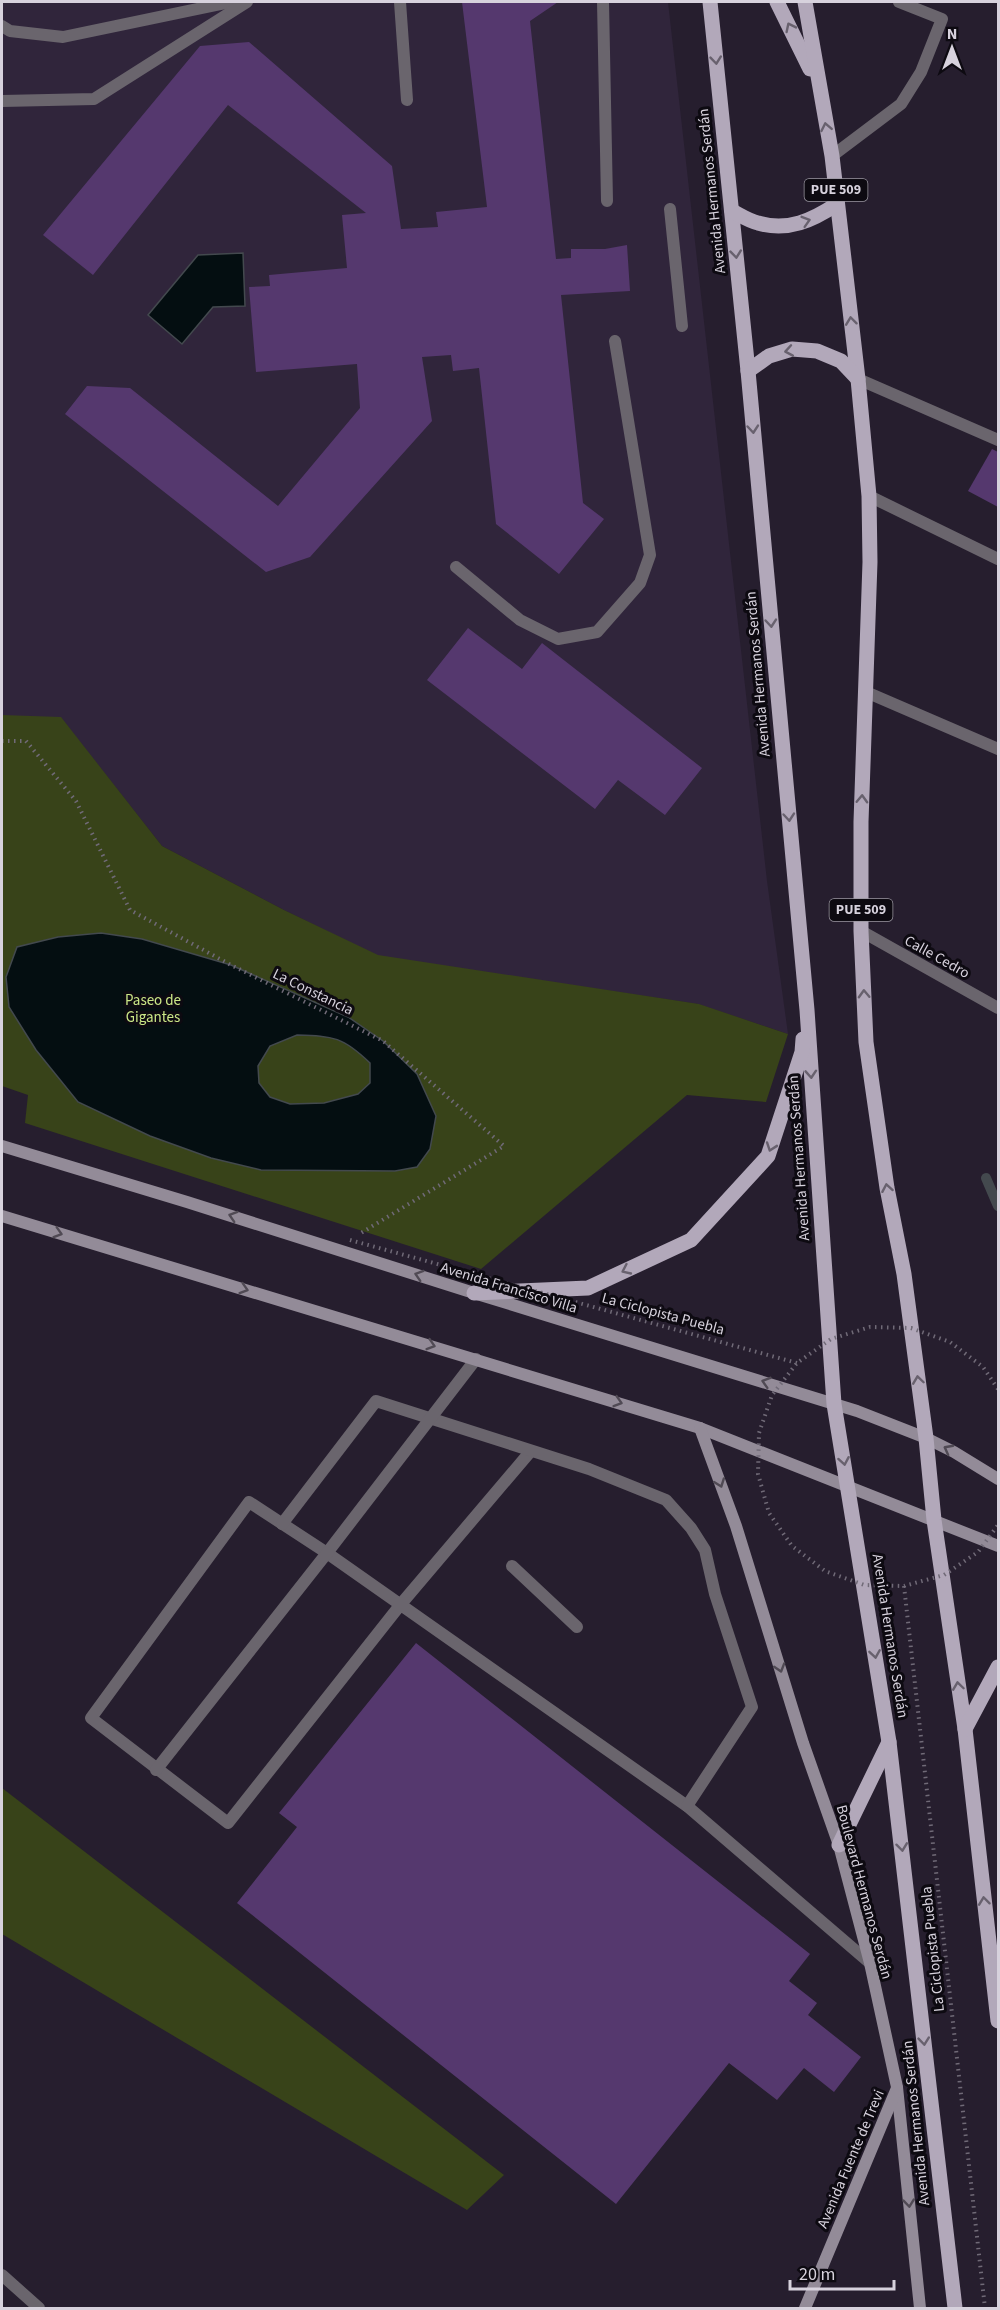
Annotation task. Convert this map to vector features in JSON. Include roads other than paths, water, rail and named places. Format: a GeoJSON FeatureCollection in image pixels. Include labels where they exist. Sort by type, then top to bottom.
{"type":"FeatureCollection","features":[{"type":"Feature","properties":{"kind":"main road","name":"Avenida Hermanos Serdán"},"geometry":{"type":"LineString","coordinates":[[710,2],[748,371],[807,1010],[834,1404],[889,1742],[955,2308]]}},
{"type":"Feature","properties":{"kind":"main road"},"geometry":{"type":"LineString","coordinates":[[777,2],[798,42],[819,91]]}},
{"type":"Feature","properties":{"kind":"main road","name":"PUE 509"},"geometry":{"type":"LineString","coordinates":[[805,2],[831,156],[858,379],[869,496],[870,562],[861,822],[861,932],[866,1042],[887,1188],[904,1274],[926,1438]]}},
{"type":"Feature","properties":{"kind":"main road"},"geometry":{"type":"LineString","coordinates":[[732,211],[758,224],[786,226],[814,219],[837,204]]}},
{"type":"Feature","properties":{"kind":"main road"},"geometry":{"type":"LineString","coordinates":[[748,371],[769,356],[792,349],[809,350],[841,361],[858,379]]}},
{"type":"Feature","properties":{"kind":"main road"},"geometry":{"type":"LineString","coordinates":[[474,1293],[588,1288],[692,1240],[768,1156],[802,1052],[807,1010]]}},
{"type":"Feature","properties":{"kind":"main road","name":"Avenida Francisco Villa"},"geometry":{"type":"LineString","coordinates":[[2,1146],[884,1420],[954,1452],[999,1479]]}},
{"type":"Feature","properties":{"kind":"main road"},"geometry":{"type":"LineString","coordinates":[[2,1216],[700,1428],[999,1546]]}},
{"type":"Feature","properties":{"kind":"main road","name":"Boulevard Hermanos Serdán"},"geometry":{"type":"LineString","coordinates":[[700,1428],[736,1526],[803,1743],[838,1845],[870,1963],[897,2087],[920,2308]]}},
{"type":"Feature","properties":{"kind":"main road"},"geometry":{"type":"LineString","coordinates":[[926,1438],[934,1520],[964,1729],[999,2021]]}},
{"type":"Feature","properties":{"kind":"main road"},"geometry":{"type":"LineString","coordinates":[[964,1729],[999,1667]]}},
{"type":"Feature","properties":{"kind":"main road"},"geometry":{"type":"LineString","coordinates":[[838,1845],[889,1742]]}},
{"type":"Feature","properties":{"kind":"main road","name":"Avenida Fuente de Trevi"},"geometry":{"type":"LineString","coordinates":[[805,2308],[897,2087]]}},
{"type":"Feature","properties":{"kind":"street"},"geometry":{"type":"LineString","coordinates":[[2,26],[10,31],[63,37],[231,2]]}},
{"type":"Feature","properties":{"kind":"street"},"geometry":{"type":"LineString","coordinates":[[2,101],[94,99],[247,2]]}},
{"type":"Feature","properties":{"kind":"street"},"geometry":{"type":"LineString","coordinates":[[400,2],[407,100]]}},
{"type":"Feature","properties":{"kind":"street"},"geometry":{"type":"LineString","coordinates":[[603,2],[607,201]]}},
{"type":"Feature","properties":{"kind":"street"},"geometry":{"type":"LineString","coordinates":[[831,156],[901,104],[921,72],[942,19],[898,2]]}},
{"type":"Feature","properties":{"kind":"street"},"geometry":{"type":"LineString","coordinates":[[670,209],[682,326]]}},
{"type":"Feature","properties":{"kind":"street"},"geometry":{"type":"LineString","coordinates":[[456,567],[520,620],[558,639],[597,632],[640,583],[650,555],[615,340]]}},
{"type":"Feature","properties":{"kind":"street"},"geometry":{"type":"LineString","coordinates":[[858,379],[999,440]]}},
{"type":"Feature","properties":{"kind":"street"},"geometry":{"type":"LineString","coordinates":[[869,496],[999,560]]}},
{"type":"Feature","properties":{"kind":"street"},"geometry":{"type":"LineString","coordinates":[[866,692],[999,749]]}},
{"type":"Feature","properties":{"kind":"street","name":"Calle Cedro"},"geometry":{"type":"LineString","coordinates":[[861,932],[999,1008]]}},
{"type":"Feature","properties":{"kind":"street"},"geometry":{"type":"LineString","coordinates":[[156,1770],[476,1359]]}},
{"type":"Feature","properties":{"kind":"street"},"geometry":{"type":"LineString","coordinates":[[282,1524],[376,1401],[589,1469],[666,1500],[692,1528],[705,1550],[715,1594],[752,1707],[687,1806]]}},
{"type":"Feature","properties":{"kind":"street"},"geometry":{"type":"LineString","coordinates":[[530,1452],[400,1604],[228,1823],[91,1718],[249,1503],[327,1553],[400,1604],[687,1806],[870,1963]]}},
{"type":"Feature","properties":{"kind":"street"},"geometry":{"type":"LineString","coordinates":[[512,1566],[577,1627]]}},
{"type":"Feature","properties":{"kind":"street"},"geometry":{"type":"LineString","coordinates":[[2,2275],[39,2308]]}},
{"type":"Feature","properties":{"kind":"waterway"},"geometry":{"type":"LineString","coordinates":[[986,1178],[998,1206]]}},
{"type":"Feature","properties":{"kind":"park label","name":"Paseo de Gigantes"},"geometry":{"type":"Point","coordinates":[153,1008]}}]}
